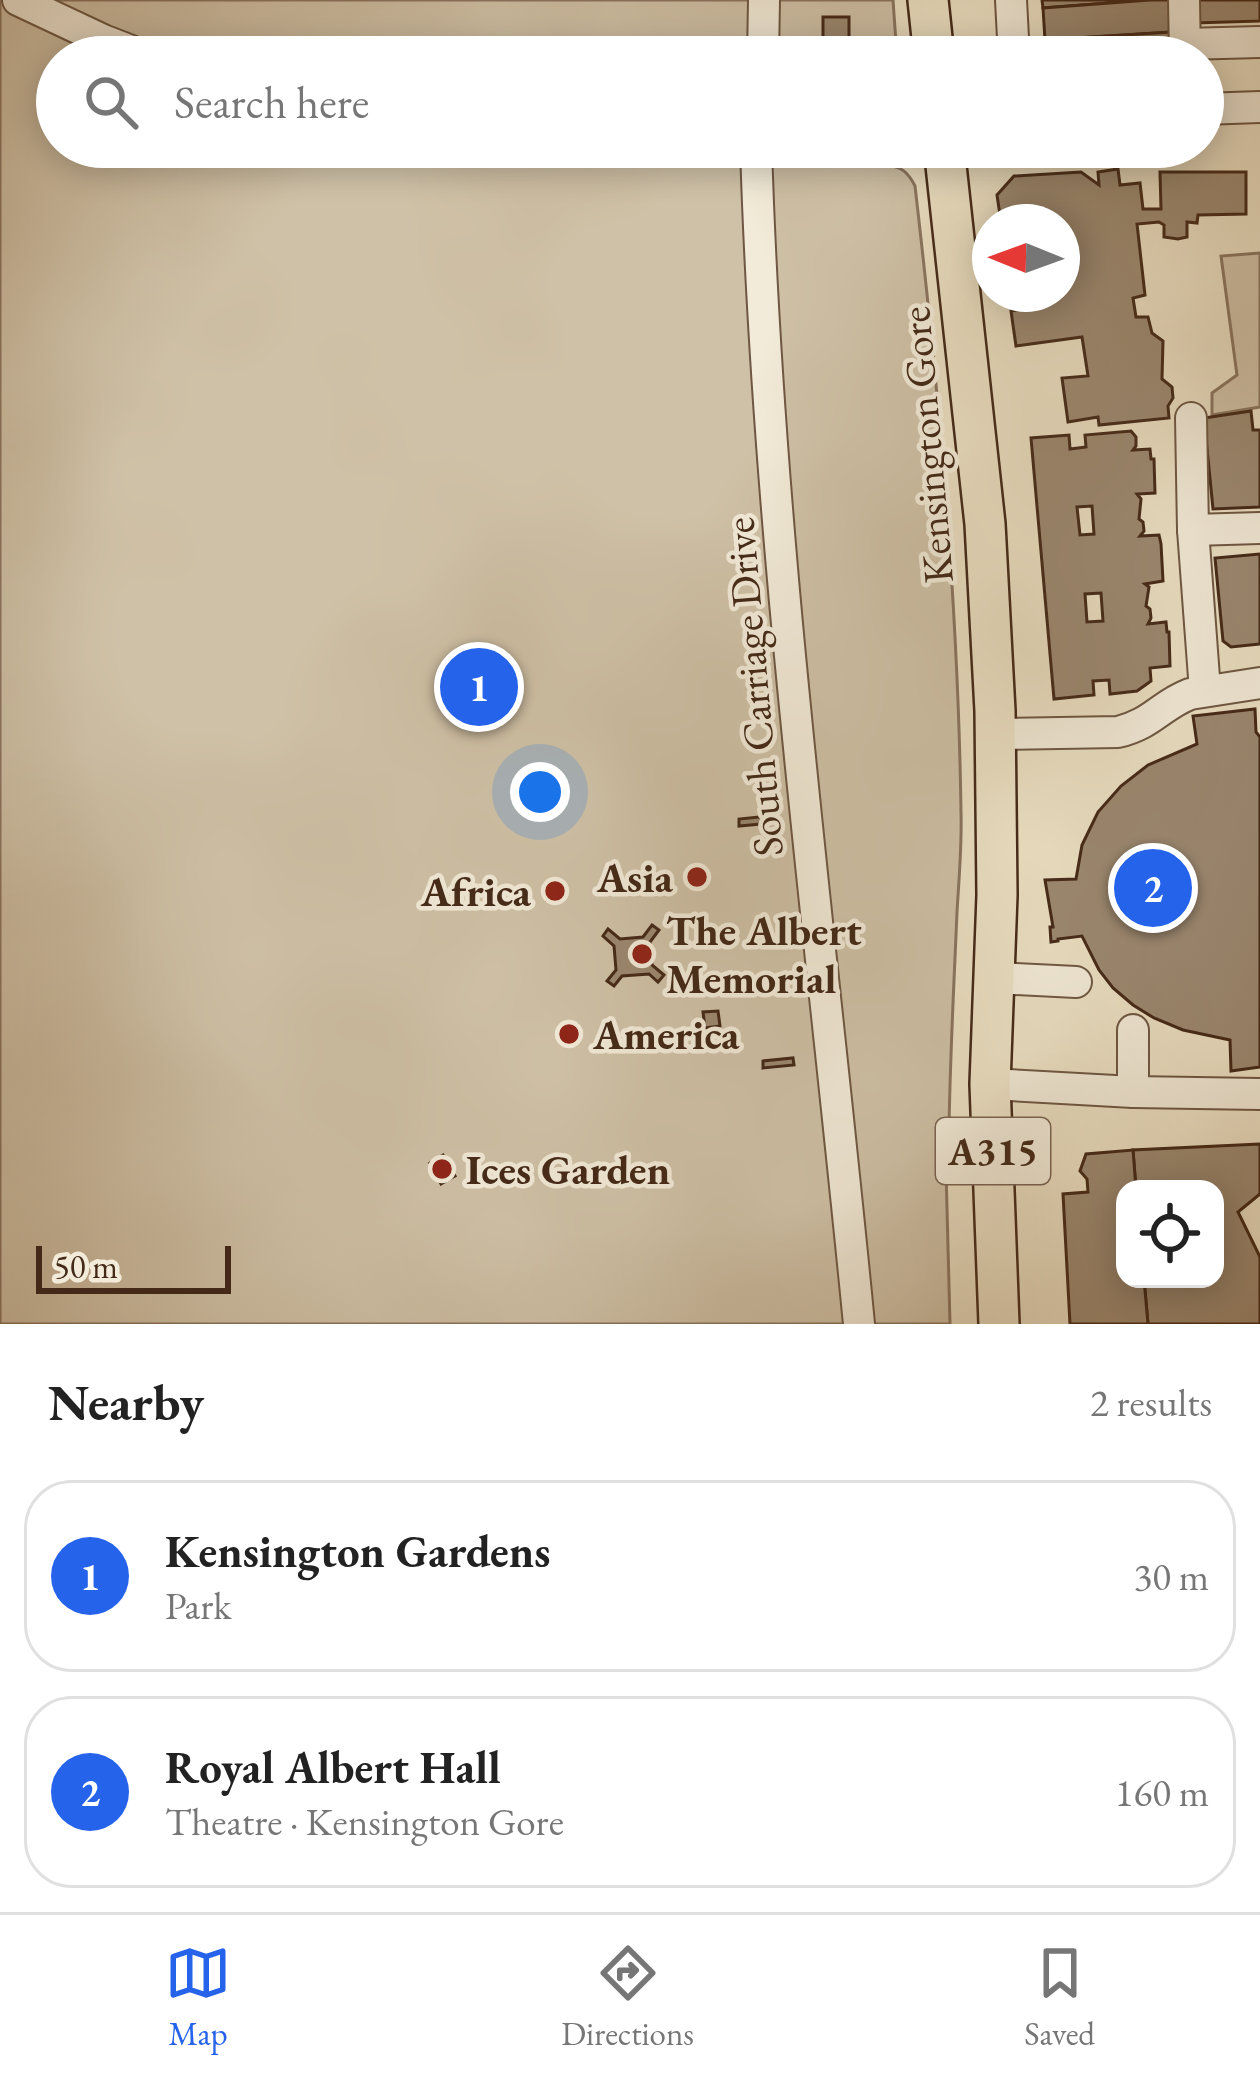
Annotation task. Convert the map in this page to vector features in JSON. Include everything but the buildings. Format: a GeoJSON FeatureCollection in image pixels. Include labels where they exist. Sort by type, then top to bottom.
{"type":"FeatureCollection","features":[{"type":"Feature","properties":{"kind":"main road"},"geometry":{"type":"LineString","coordinates":[[928,0],[932,36]]}},
{"type":"Feature","properties":{"kind":"main road","name":"Kensington Gore"},"geometry":{"type":"LineString","coordinates":[[946,168],[985,524],[996,734],[998,895],[990,1084],[999,1324]]}},
{"type":"Feature","properties":{"kind":"street"},"geometry":{"type":"LineString","coordinates":[[18,0],[94,36]]}},
{"type":"Feature","properties":{"kind":"street"},"geometry":{"type":"LineString","coordinates":[[763,36],[764,0]]}},
{"type":"Feature","properties":{"kind":"street"},"geometry":{"type":"LineString","coordinates":[[1011,0],[1013,36]]}},
{"type":"Feature","properties":{"kind":"street"},"geometry":{"type":"LineString","coordinates":[[1184,0],[1185,36]]}},
{"type":"Feature","properties":{"kind":"street"},"geometry":{"type":"LineString","coordinates":[[1224,46],[1260,42]]}},
{"type":"Feature","properties":{"kind":"street"},"geometry":{"type":"LineString","coordinates":[[1224,108],[1260,107]]}},
{"type":"Feature","properties":{"kind":"street","name":"South Carriage Drive"},"geometry":{"type":"LineString","coordinates":[[757,168],[762,313],[783,570],[859,1324]]}},
{"type":"Feature","properties":{"kind":"street"},"geometry":{"type":"LineString","coordinates":[[1191,418],[1193,530],[1205,691]]}},
{"type":"Feature","properties":{"kind":"street"},"geometry":{"type":"LineString","coordinates":[[1193,530],[1260,528]]}},
{"type":"Feature","properties":{"kind":"street"},"geometry":{"type":"LineString","coordinates":[[996,734],[1118,732],[1137,728],[1179,698],[1260,683]]}},
{"type":"Feature","properties":{"kind":"street"},"geometry":{"type":"LineString","coordinates":[[995,978],[1076,982]]}},
{"type":"Feature","properties":{"kind":"street"},"geometry":{"type":"LineString","coordinates":[[1133,1030],[1133,1092]]}},
{"type":"Feature","properties":{"kind":"street"},"geometry":{"type":"LineString","coordinates":[[990,1084],[1260,1094]]}},
{"type":"Feature","properties":{"kind":"shaded area"},"geometry":{"type":"Polygon","coordinates":[[[0,0],[893,0],[896,36],[36,36],[36,168],[900,168],[910,177],[915,186],[939,420],[959,733],[961,849],[949,1130],[945,1131],[950,1324],[0,1324],[0,0]]]}},
{"type":"Feature","properties":{"kind":"shaded area"},"geometry":{"type":"Polygon","coordinates":[[[1260,253],[1260,407],[1212,415],[1212,393],[1237,375],[1221,256],[1260,253]]]}},
{"type":"Feature","properties":{"kind":"place","name":"Kensington Gardens"},"geometry":{"type":"Point","coordinates":[479,687]}},
{"type":"Feature","properties":{"kind":"place","name":"Asia"},"geometry":{"type":"Point","coordinates":[697,877]}},
{"type":"Feature","properties":{"kind":"place","name":"Royal Albert Hall"},"geometry":{"type":"Point","coordinates":[1153,888]}},
{"type":"Feature","properties":{"kind":"place","name":"Africa"},"geometry":{"type":"Point","coordinates":[555,891]}},
{"type":"Feature","properties":{"kind":"place","name":"The Albert Memorial"},"geometry":{"type":"Point","coordinates":[642,954]}},
{"type":"Feature","properties":{"kind":"place","name":"America"},"geometry":{"type":"Point","coordinates":[569,1034]}},
{"type":"Feature","properties":{"kind":"place","name":"Ices Garden"},"geometry":{"type":"Point","coordinates":[442,1169]}}]}
